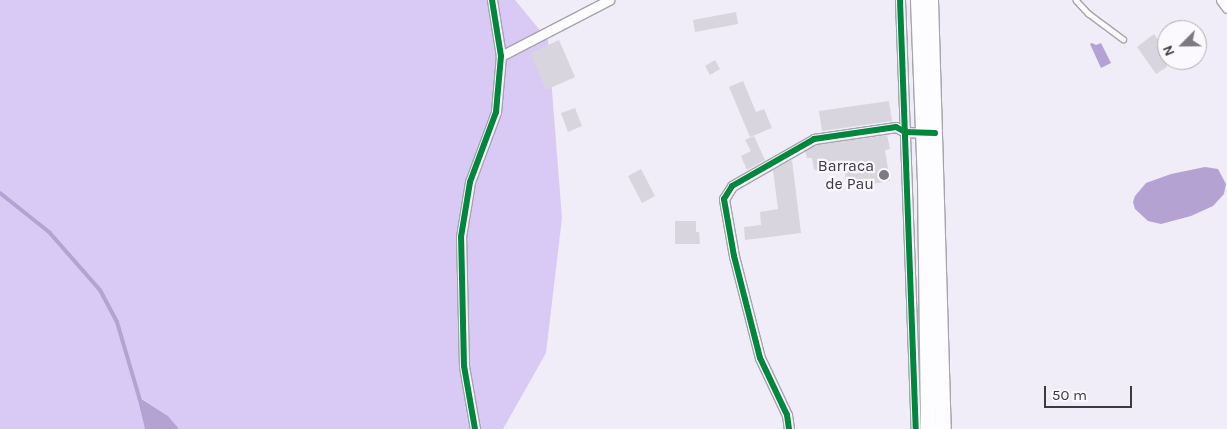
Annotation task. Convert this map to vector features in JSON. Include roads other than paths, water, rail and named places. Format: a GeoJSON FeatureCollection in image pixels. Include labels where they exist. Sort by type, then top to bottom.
{"type":"FeatureCollection","features":[{"type":"Feature","properties":{"kind":"main road"},"geometry":{"type":"LineString","coordinates":[[918,0],[929,133],[943,429]]}},
{"type":"Feature","properties":{"kind":"main road"},"geometry":{"type":"LineString","coordinates":[[928,429],[930,0]]}},
{"type":"Feature","properties":{"kind":"street"},"geometry":{"type":"LineString","coordinates":[[475,429],[464,366],[462,237],[470,182],[496,112],[501,56],[492,0]]}},
{"type":"Feature","properties":{"kind":"street"},"geometry":{"type":"LineString","coordinates":[[501,56],[609,0]]}},
{"type":"Feature","properties":{"kind":"street"},"geometry":{"type":"LineString","coordinates":[[900,0],[916,429]]}},
{"type":"Feature","properties":{"kind":"street"},"geometry":{"type":"LineString","coordinates":[[1222,0],[1227,8]]}},
{"type":"Feature","properties":{"kind":"street"},"geometry":{"type":"LineString","coordinates":[[789,429],[787,415],[760,358],[734,256],[724,199],[732,186],[814,139],[896,127],[905,132],[929,133]]}},
{"type":"Feature","properties":{"kind":"lane"},"geometry":{"type":"LineString","coordinates":[[1076,0],[1088,13],[1123,39]]}},
{"type":"Feature","properties":{"kind":"waterway"},"geometry":{"type":"LineString","coordinates":[[0,193],[49,232],[100,290],[117,322],[140,400]]}},
{"type":"Feature","properties":{"kind":"place","name":"Barraca de Pau"},"geometry":{"type":"Point","coordinates":[884,175]}}]}
